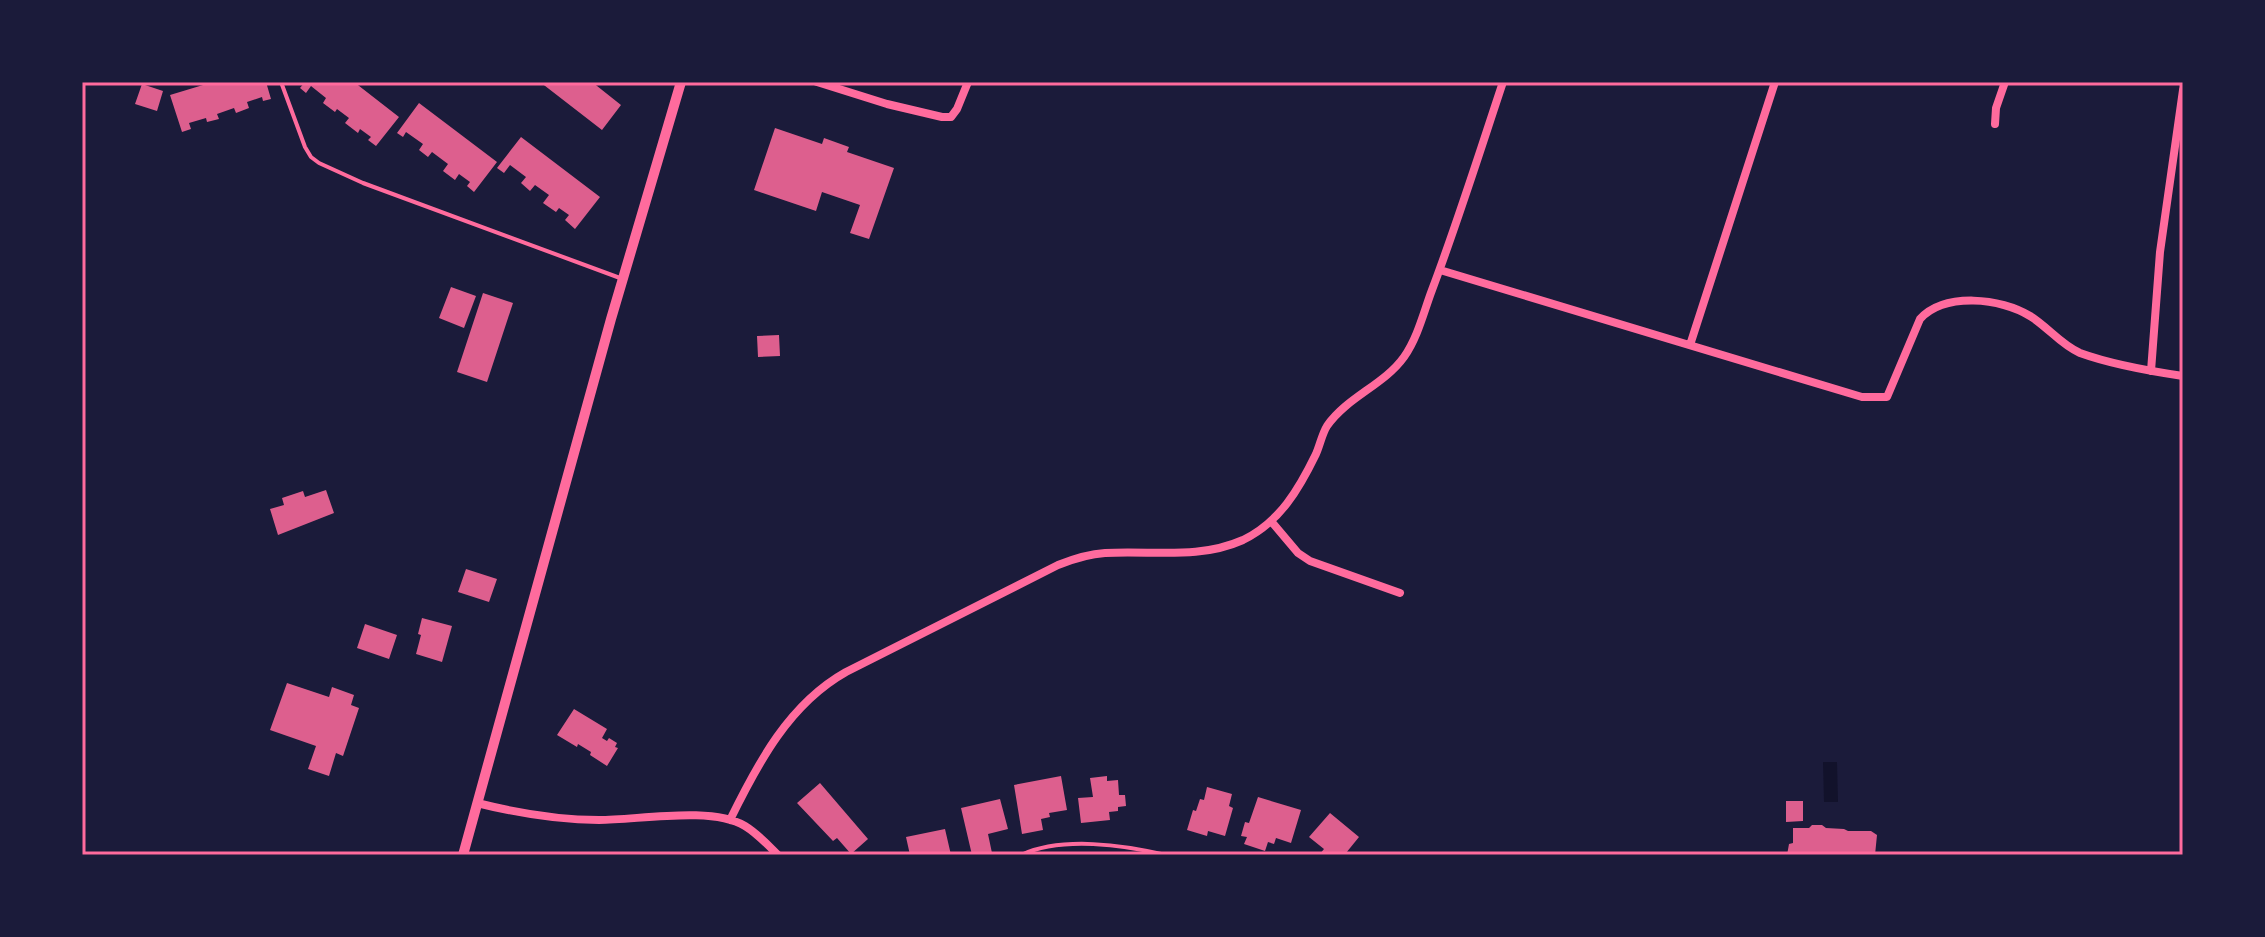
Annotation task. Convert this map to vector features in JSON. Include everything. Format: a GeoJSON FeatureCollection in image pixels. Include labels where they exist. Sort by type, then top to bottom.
{"type":"FeatureCollection","features":[{"type":"Feature","properties":{"kind":"street"},"geometry":{"type":"LineString","coordinates":[[463,855],[681,82]]}},
{"type":"Feature","properties":{"kind":"street"},"geometry":{"type":"LineString","coordinates":[[817,82],[942,117],[951,117],[960,104],[968,82]]}},
{"type":"Feature","properties":{"kind":"street"},"geometry":{"type":"LineString","coordinates":[[730,820],[762,758],[789,720],[821,688],[846,672],[1058,565],[1080,557],[1104,553],[1201,552],[1246,538],[1271,521],[1294,495],[1320,445],[1325,428],[1348,403],[1389,373],[1402,359],[1417,331],[1503,82]]}},
{"type":"Feature","properties":{"kind":"street"},"geometry":{"type":"LineString","coordinates":[[1690,345],[1775,82]]}},
{"type":"Feature","properties":{"kind":"street"},"geometry":{"type":"LineString","coordinates":[[1995,124],[1996,108],[2005,82]]}},
{"type":"Feature","properties":{"kind":"street"},"geometry":{"type":"LineString","coordinates":[[2151,371],[2163,223],[2183,90]]}},
{"type":"Feature","properties":{"kind":"street"},"geometry":{"type":"LineString","coordinates":[[1440,270],[1862,397],[1887,397],[1920,319],[1928,310],[1943,303],[1960,301],[1998,305],[2019,311],[2081,353],[2183,376]]}},
{"type":"Feature","properties":{"kind":"street"},"geometry":{"type":"LineString","coordinates":[[1271,521],[1298,553],[1310,561],[1400,593]]}},
{"type":"Feature","properties":{"kind":"street"},"geometry":{"type":"LineString","coordinates":[[477,803],[564,819],[692,816],[730,820],[755,833],[778,855]]}},
{"type":"Feature","properties":{"kind":"lane"},"geometry":{"type":"LineString","coordinates":[[281,82],[305,147],[311,157],[325,167],[623,279]]}},
{"type":"Feature","properties":{"kind":"lane"},"geometry":{"type":"LineString","coordinates":[[1021,855],[1067,844],[1134,847],[1166,855]]}},
{"type":"Feature","properties":{"kind":"shaded area"},"geometry":{"type":"Polygon","coordinates":[[[1823,762],[1837,762],[1838,802],[1824,802],[1823,762]]]}},
{"type":"Feature","properties":{"kind":"building"},"geometry":{"type":"Polygon","coordinates":[[[213,82],[266,82],[271,99],[263,101],[262,97],[247,102],[249,108],[236,113],[234,108],[217,114],[219,119],[207,122],[206,118],[189,123],[191,129],[182,132],[170,95],[213,82]]]}},
{"type":"Feature","properties":{"kind":"building"},"geometry":{"type":"Polygon","coordinates":[[[305,82],[354,82],[399,117],[376,146],[368,140],[371,137],[360,129],[358,133],[345,123],[349,118],[323,103],[326,98],[311,86],[306,93],[300,88],[305,82]]]}},
{"type":"Feature","properties":{"kind":"building"},"geometry":{"type":"Polygon","coordinates":[[[540,82],[592,82],[621,105],[602,130],[540,82]]]}},
{"type":"Feature","properties":{"kind":"building"},"geometry":{"type":"Polygon","coordinates":[[[142,84],[163,91],[157,111],[135,104],[142,84]]]}},
{"type":"Feature","properties":{"kind":"building"},"geometry":{"type":"Polygon","coordinates":[[[419,103],[497,162],[474,192],[467,186],[470,182],[459,174],[455,180],[443,171],[448,164],[432,152],[428,157],[419,150],[423,144],[406,132],[403,137],[397,133],[419,103]]]}},
{"type":"Feature","properties":{"kind":"building"},"geometry":{"type":"Polygon","coordinates":[[[775,128],[822,144],[824,138],[849,147],[847,152],[894,168],[869,239],[850,233],[860,205],[822,192],[816,211],[754,190],[775,128]]]}},
{"type":"Feature","properties":{"kind":"building"},"geometry":{"type":"Polygon","coordinates":[[[521,137],[600,197],[575,229],[565,220],[569,215],[559,208],[556,212],[543,203],[549,195],[535,185],[530,191],[521,183],[526,177],[510,165],[504,173],[497,168],[521,137]]]}},
{"type":"Feature","properties":{"kind":"building"},"geometry":{"type":"Polygon","coordinates":[[[451,287],[476,296],[464,328],[439,318],[451,287]]]}},
{"type":"Feature","properties":{"kind":"building"},"geometry":{"type":"Polygon","coordinates":[[[483,293],[513,303],[487,382],[457,372],[483,293]]]}},
{"type":"Feature","properties":{"kind":"building"},"geometry":{"type":"Polygon","coordinates":[[[779,335],[780,356],[758,357],[757,336],[779,335]]]}},
{"type":"Feature","properties":{"kind":"building"},"geometry":{"type":"Polygon","coordinates":[[[326,490],[334,513],[278,535],[270,509],[284,505],[282,498],[303,491],[305,497],[326,490]]]}},
{"type":"Feature","properties":{"kind":"building"},"geometry":{"type":"Polygon","coordinates":[[[466,569],[497,579],[489,602],[458,592],[466,569]]]}},
{"type":"Feature","properties":{"kind":"building"},"geometry":{"type":"Polygon","coordinates":[[[422,618],[452,626],[442,662],[416,654],[422,618]]]}},
{"type":"Feature","properties":{"kind":"building"},"geometry":{"type":"Polygon","coordinates":[[[365,624],[397,635],[389,659],[357,648],[365,624]]]}},
{"type":"Feature","properties":{"kind":"building"},"geometry":{"type":"Polygon","coordinates":[[[287,683],[329,697],[332,687],[354,695],[351,705],[359,708],[343,756],[336,753],[329,776],[308,769],[316,746],[270,730],[287,683]]]}},
{"type":"Feature","properties":{"kind":"building"},"geometry":{"type":"Polygon","coordinates":[[[574,709],[607,729],[602,738],[617,743],[615,747],[618,748],[607,766],[590,755],[591,752],[557,735],[574,709]]]}},
{"type":"Feature","properties":{"kind":"building"},"geometry":{"type":"Polygon","coordinates":[[[1061,776],[1067,810],[1049,813],[1050,817],[1041,819],[1043,830],[1022,834],[1014,785],[1061,776]]]}},
{"type":"Feature","properties":{"kind":"building"},"geometry":{"type":"Polygon","coordinates":[[[1107,776],[1107,781],[1118,780],[1119,795],[1125,795],[1126,806],[1109,812],[1110,820],[1081,823],[1078,798],[1093,797],[1090,778],[1107,776]]]}},
{"type":"Feature","properties":{"kind":"building"},"geometry":{"type":"Polygon","coordinates":[[[820,783],[868,839],[851,854],[837,838],[833,841],[797,803],[820,783]]]}},
{"type":"Feature","properties":{"kind":"building"},"geometry":{"type":"Polygon","coordinates":[[[1207,787],[1232,794],[1229,806],[1233,808],[1225,836],[1208,831],[1207,836],[1187,830],[1193,810],[1196,811],[1200,799],[1204,800],[1207,787]]]}},
{"type":"Feature","properties":{"kind":"building"},"geometry":{"type":"Polygon","coordinates":[[[1258,797],[1301,810],[1291,843],[1276,838],[1274,844],[1268,842],[1265,851],[1244,844],[1247,837],[1241,836],[1245,822],[1249,823],[1258,797]]]}},
{"type":"Feature","properties":{"kind":"building"},"geometry":{"type":"Polygon","coordinates":[[[1000,799],[1008,829],[988,834],[992,853],[972,855],[961,808],[1000,799]]]}},
{"type":"Feature","properties":{"kind":"building"},"geometry":{"type":"Polygon","coordinates":[[[1786,801],[1803,801],[1803,821],[1786,822],[1786,801]]]}},
{"type":"Feature","properties":{"kind":"building"},"geometry":{"type":"Polygon","coordinates":[[[1330,813],[1359,837],[1346,853],[1348,855],[1319,855],[1324,849],[1309,837],[1330,813]]]}},
{"type":"Feature","properties":{"kind":"building"},"geometry":{"type":"Polygon","coordinates":[[[1812,825],[1871,831],[1877,835],[1875,855],[1787,855],[1789,844],[1793,843],[1793,828],[1809,828],[1812,825]]]}},
{"type":"Feature","properties":{"kind":"building"},"geometry":{"type":"Polygon","coordinates":[[[945,829],[951,855],[910,855],[906,837],[945,829]]]}}]}
